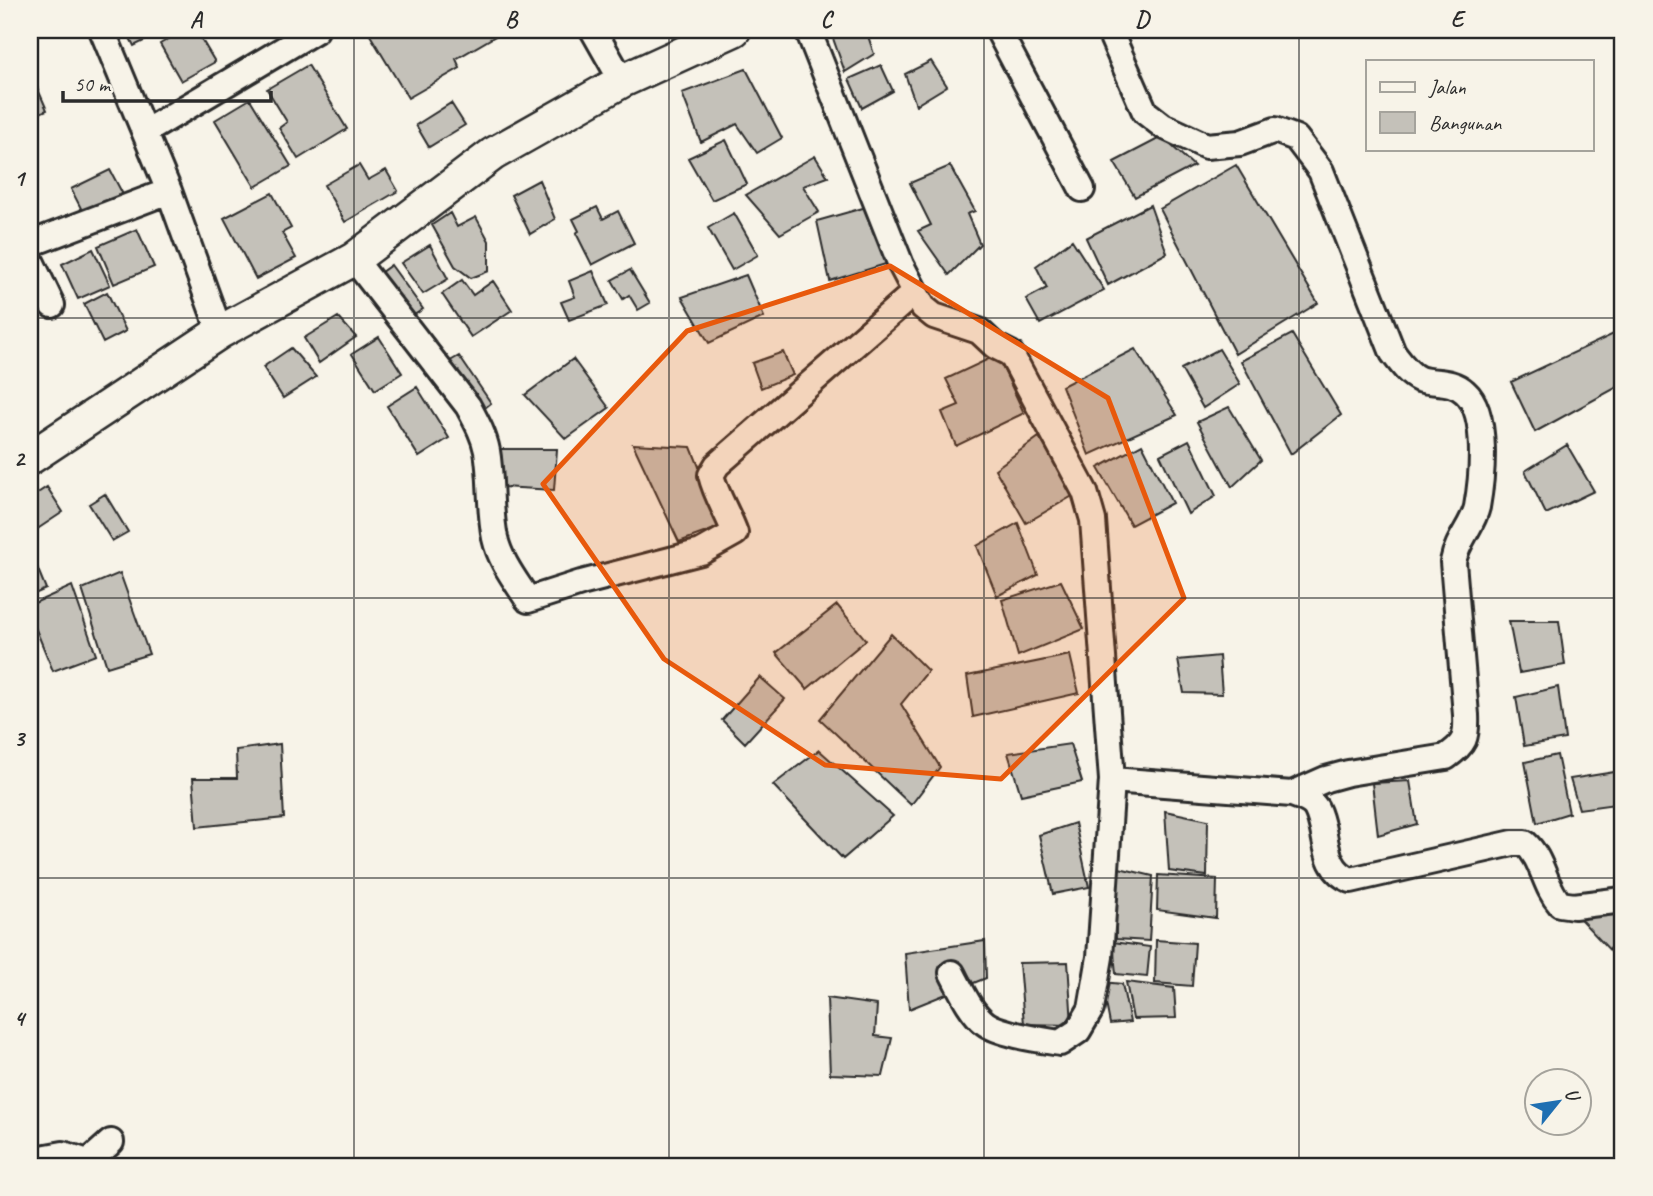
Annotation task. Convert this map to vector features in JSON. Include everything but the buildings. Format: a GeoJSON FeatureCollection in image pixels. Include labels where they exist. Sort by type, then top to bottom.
{"type":"FeatureCollection","features":[{"type":"Feature","properties":{"kind":"street"},"geometry":{"type":"LineString","coordinates":[[102,30],[169,191],[220,332]]}},
{"type":"Feature","properties":{"kind":"street"},"geometry":{"type":"LineString","coordinates":[[145,132],[316,30]]}},
{"type":"Feature","properties":{"kind":"street"},"geometry":{"type":"LineString","coordinates":[[593,30],[622,81]]}},
{"type":"Feature","properties":{"kind":"street"},"geometry":{"type":"LineString","coordinates":[[30,458],[220,332],[354,258],[494,153],[622,81],[734,30]]}},
{"type":"Feature","properties":{"kind":"street"},"geometry":{"type":"LineString","coordinates":[[808,30],[901,265],[923,307],[934,316],[979,331],[995,346],[1011,354],[1085,492],[1093,520],[1112,780],[1100,957],[1091,1009],[1078,1031],[1060,1043],[1020,1035],[986,1024],[967,1002],[952,973]]}},
{"type":"Feature","properties":{"kind":"street"},"geometry":{"type":"LineString","coordinates":[[998,30],[1082,189]]}},
{"type":"Feature","properties":{"kind":"street"},"geometry":{"type":"LineString","coordinates":[[1109,30],[1145,112],[1163,126],[1206,146],[1240,143],[1275,130],[1296,138],[1321,171],[1393,353],[1408,372],[1420,379],[1442,381],[1465,391],[1475,406],[1483,433],[1476,510],[1456,547],[1453,562],[1466,715],[1466,733],[1461,747],[1446,757],[1326,779],[1292,794]]}},
{"type":"Feature","properties":{"kind":"street"},"geometry":{"type":"LineString","coordinates":[[30,244],[169,191]]}},
{"type":"Feature","properties":{"kind":"street"},"geometry":{"type":"LineString","coordinates":[[354,258],[474,417],[487,452],[489,507],[496,541],[508,569],[528,600],[581,583],[701,552],[735,533],[710,475],[717,465],[915,292]]}},
{"type":"Feature","properties":{"kind":"street"},"geometry":{"type":"LineString","coordinates":[[30,259],[52,305]]}},
{"type":"Feature","properties":{"kind":"street"},"geometry":{"type":"LineString","coordinates":[[1112,780],[1292,794],[1306,799],[1315,806],[1331,862],[1343,877],[1351,880],[1513,843],[1525,843],[1534,850],[1552,895],[1560,904],[1574,906],[1623,900]]}},
{"type":"Feature","properties":{"kind":"street"},"geometry":{"type":"LineString","coordinates":[[30,1160],[63,1154],[86,1164],[111,1142]]}},
{"type":"Feature","properties":{"kind":"highlighted area"},"geometry":{"type":"Polygon","coordinates":[[[890,266],[1108,398],[1184,598],[1001,779],[825,765],[664,659],[543,484],[687,331],[890,266]]]}}]}
